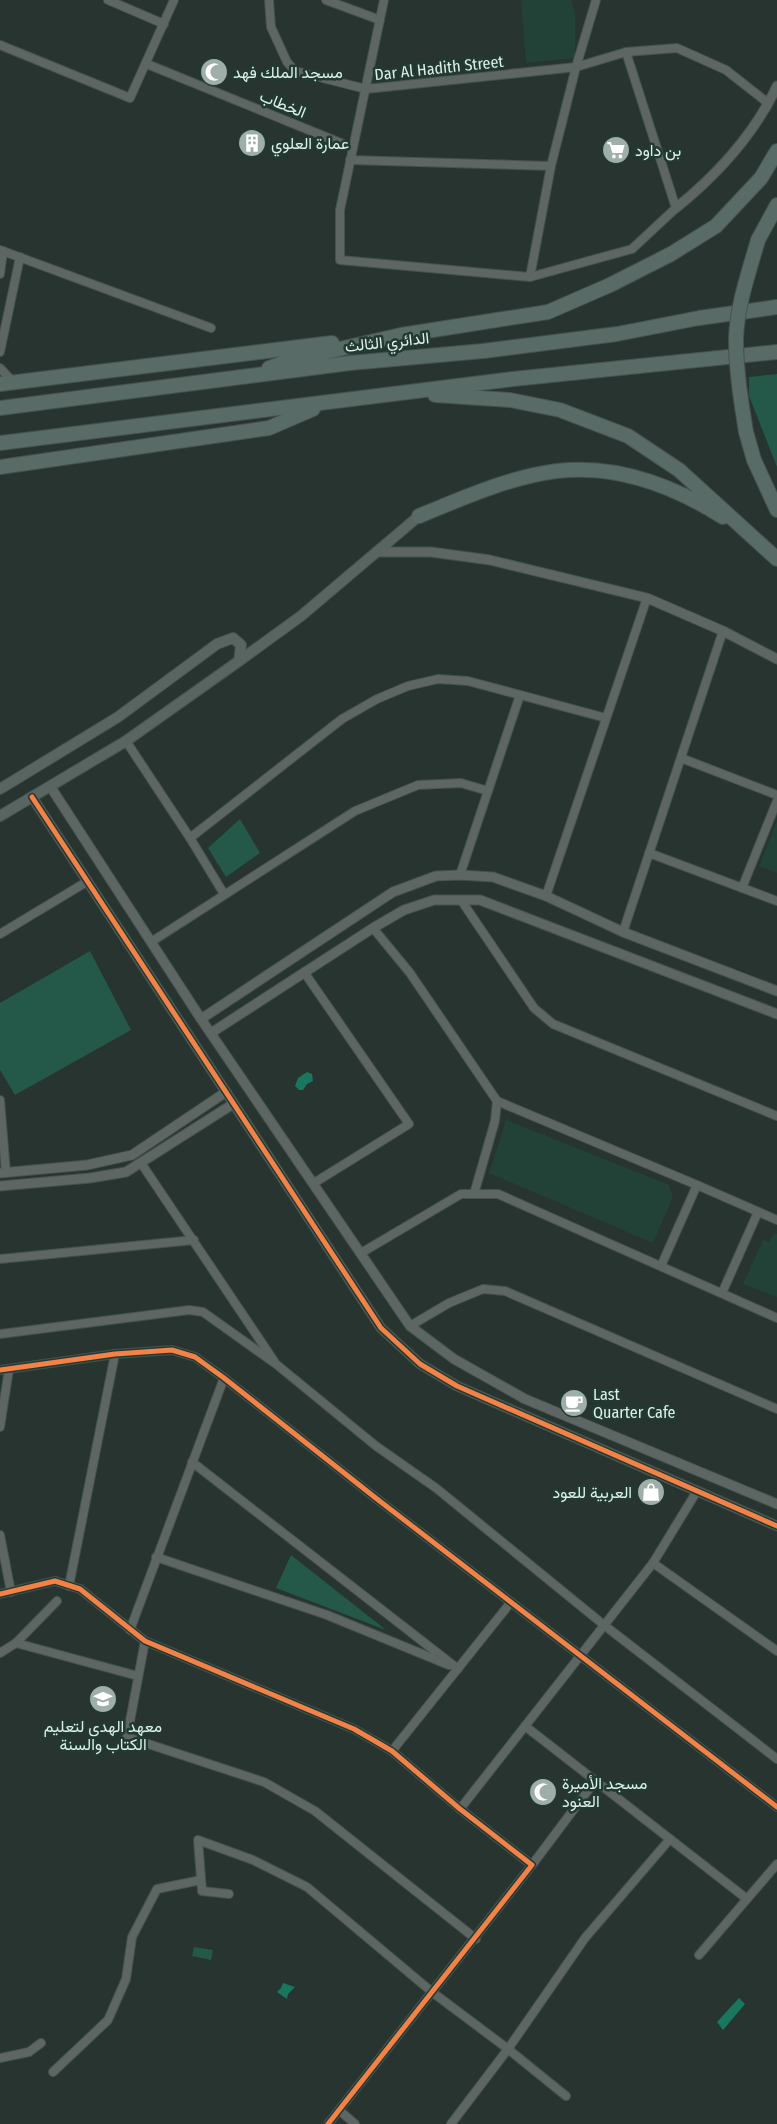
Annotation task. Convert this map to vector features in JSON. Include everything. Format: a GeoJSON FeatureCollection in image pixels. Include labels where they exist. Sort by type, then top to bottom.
{"type":"FeatureCollection","features":[{"type":"Feature","properties":{"kind":"highway"},"geometry":{"type":"LineString","coordinates":[[247,377],[291,360],[390,338],[548,312],[610,285],[671,254],[716,226],[761,178],[775,156]]}},
{"type":"Feature","properties":{"kind":"highway"},"geometry":{"type":"LineString","coordinates":[[777,205],[758,240],[742,298],[736,338],[746,432],[754,460],[777,510]]}},
{"type":"Feature","properties":{"kind":"highway","name":"الدائري الثالث"},"geometry":{"type":"LineString","coordinates":[[0,408],[607,335],[700,318],[777,307]]}},
{"type":"Feature","properties":{"kind":"highway"},"geometry":{"type":"LineString","coordinates":[[6,383],[278,348],[390,338]]}},
{"type":"Feature","properties":{"kind":"highway"},"geometry":{"type":"LineString","coordinates":[[0,444],[404,393],[777,352]]}},
{"type":"Feature","properties":{"kind":"highway"},"geometry":{"type":"LineString","coordinates":[[404,393],[510,400],[560,410],[628,436],[679,470],[777,559]]}},
{"type":"Feature","properties":{"kind":"highway"},"geometry":{"type":"LineString","coordinates":[[0,467],[269,428],[330,402]]}},
{"type":"Feature","properties":{"kind":"highway"},"geometry":{"type":"LineString","coordinates":[[419,516],[485,490],[522,478],[558,471],[595,471],[633,476],[672,489],[712,510],[758,540]]}},
{"type":"Feature","properties":{"kind":"main road"},"geometry":{"type":"LineString","coordinates":[[0,816],[126,742],[302,616],[419,516]]}},
{"type":"Feature","properties":{"kind":"main road"},"geometry":{"type":"LineString","coordinates":[[0,789],[118,717],[217,644],[233,638],[241,645],[239,661]]}},
{"type":"Feature","properties":{"kind":"street"},"geometry":{"type":"LineString","coordinates":[[108,0],[164,24]]}},
{"type":"Feature","properties":{"kind":"street"},"geometry":{"type":"LineString","coordinates":[[0,45],[130,98],[147,64],[174,0]]}},
{"type":"Feature","properties":{"kind":"street","name":"Dar Al Hadith Street"},"geometry":{"type":"LineString","coordinates":[[270,0],[271,27],[287,62],[295,71],[366,89],[576,68],[626,52],[677,48],[726,70],[768,103]]}},
{"type":"Feature","properties":{"kind":"street"},"geometry":{"type":"LineString","coordinates":[[326,0],[380,20]]}},
{"type":"Feature","properties":{"kind":"street"},"geometry":{"type":"LineString","coordinates":[[384,0],[340,210],[340,260],[530,277],[632,249],[706,183],[742,144],[777,86]]}},
{"type":"Feature","properties":{"kind":"street"},"geometry":{"type":"LineString","coordinates":[[530,277],[551,166],[576,68],[596,0]]}},
{"type":"Feature","properties":{"kind":"street"},"geometry":{"type":"LineString","coordinates":[[626,52],[676,208]]}},
{"type":"Feature","properties":{"kind":"street","name":"الخطاب"},"geometry":{"type":"LineString","coordinates":[[147,64],[353,148]]}},
{"type":"Feature","properties":{"kind":"street"},"geometry":{"type":"LineString","coordinates":[[350,160],[551,166]]}},
{"type":"Feature","properties":{"kind":"street"},"geometry":{"type":"LineString","coordinates":[[0,274],[2,250],[211,328]]}},
{"type":"Feature","properties":{"kind":"street"},"geometry":{"type":"LineString","coordinates":[[0,352],[20,257]]}},
{"type":"Feature","properties":{"kind":"street"},"geometry":{"type":"LineString","coordinates":[[0,368],[6,383]]}},
{"type":"Feature","properties":{"kind":"street"},"geometry":{"type":"LineString","coordinates":[[376,552],[431,552],[490,560],[648,598],[723,631],[777,658]]}},
{"type":"Feature","properties":{"kind":"street"},"geometry":{"type":"LineString","coordinates":[[546,896],[648,598]]}},
{"type":"Feature","properties":{"kind":"street"},"geometry":{"type":"LineString","coordinates":[[623,932],[723,631]]}},
{"type":"Feature","properties":{"kind":"street"},"geometry":{"type":"LineString","coordinates":[[190,838],[342,719],[376,700],[408,686],[438,679],[468,681],[606,718]]}},
{"type":"Feature","properties":{"kind":"street"},"geometry":{"type":"LineString","coordinates":[[460,875],[520,695]]}},
{"type":"Feature","properties":{"kind":"street"},"geometry":{"type":"LineString","coordinates":[[126,742],[190,838],[224,894]]}},
{"type":"Feature","properties":{"kind":"street"},"geometry":{"type":"LineString","coordinates":[[681,758],[777,795]]}},
{"type":"Feature","properties":{"kind":"street"},"geometry":{"type":"LineString","coordinates":[[152,942],[355,811],[418,785],[461,783],[488,791]]}},
{"type":"Feature","properties":{"kind":"street"},"geometry":{"type":"LineString","coordinates":[[50,786],[201,1019],[410,1326],[454,1359],[525,1399],[777,1504]]}},
{"type":"Feature","properties":{"kind":"street"},"geometry":{"type":"LineString","coordinates":[[32,797],[382,1328],[420,1364],[458,1386],[777,1526]]}},
{"type":"Feature","properties":{"kind":"street"},"geometry":{"type":"LineString","coordinates":[[742,888],[777,801]]}},
{"type":"Feature","properties":{"kind":"street"},"geometry":{"type":"LineString","coordinates":[[649,854],[777,900]]}},
{"type":"Feature","properties":{"kind":"street"},"geometry":{"type":"LineString","coordinates":[[201,1019],[393,892],[436,876],[492,877],[546,896],[623,932],[777,991]]}},
{"type":"Feature","properties":{"kind":"street"},"geometry":{"type":"LineString","coordinates":[[0,934],[88,881]]}},
{"type":"Feature","properties":{"kind":"street"},"geometry":{"type":"LineString","coordinates":[[211,1033],[373,928],[404,910],[434,900],[480,900],[777,1014]]}},
{"type":"Feature","properties":{"kind":"street"},"geometry":{"type":"LineString","coordinates":[[461,900],[534,1008],[553,1024],[777,1116]]}},
{"type":"Feature","properties":{"kind":"street"},"geometry":{"type":"LineString","coordinates":[[373,928],[410,973],[497,1101],[777,1220]]}},
{"type":"Feature","properties":{"kind":"street"},"geometry":{"type":"LineString","coordinates":[[304,972],[409,1124],[314,1183]]}},
{"type":"Feature","properties":{"kind":"street"},"geometry":{"type":"LineString","coordinates":[[0,1100],[3,1173],[87,1165],[132,1156],[226,1092]]}},
{"type":"Feature","properties":{"kind":"street"},"geometry":{"type":"LineString","coordinates":[[474,1194],[495,1122],[497,1101]]}},
{"type":"Feature","properties":{"kind":"street"},"geometry":{"type":"LineString","coordinates":[[0,1186],[90,1178],[126,1172],[233,1104]]}},
{"type":"Feature","properties":{"kind":"street"},"geometry":{"type":"LineString","coordinates":[[141,1163],[276,1364]]}},
{"type":"Feature","properties":{"kind":"street"},"geometry":{"type":"LineString","coordinates":[[661,1266],[696,1185]]}},
{"type":"Feature","properties":{"kind":"street"},"geometry":{"type":"LineString","coordinates":[[361,1253],[461,1194],[498,1194],[777,1318]]}},
{"type":"Feature","properties":{"kind":"street"},"geometry":{"type":"LineString","coordinates":[[722,1293],[758,1212]]}},
{"type":"Feature","properties":{"kind":"street"},"geometry":{"type":"LineString","coordinates":[[0,1259],[194,1240]]}},
{"type":"Feature","properties":{"kind":"street"},"geometry":{"type":"LineString","coordinates":[[410,1326],[449,1303],[483,1289],[506,1290],[777,1409]]}},
{"type":"Feature","properties":{"kind":"street"},"geometry":{"type":"LineString","coordinates":[[0,1334],[189,1310],[203,1312],[276,1364],[376,1446],[436,1488],[604,1625],[777,1759]]}},
{"type":"Feature","properties":{"kind":"street"},"geometry":{"type":"LineString","coordinates":[[0,1370],[115,1354],[172,1350],[195,1357],[777,1807]]}},
{"type":"Feature","properties":{"kind":"street"},"geometry":{"type":"LineString","coordinates":[[69,1586],[115,1354]]}},
{"type":"Feature","properties":{"kind":"street"},"geometry":{"type":"LineString","coordinates":[[0,1427],[9,1369]]}},
{"type":"Feature","properties":{"kind":"street"},"geometry":{"type":"LineString","coordinates":[[130,1630],[224,1378]]}},
{"type":"Feature","properties":{"kind":"street"},"geometry":{"type":"LineString","coordinates":[[192,1462],[458,1669]]}},
{"type":"Feature","properties":{"kind":"street"},"geometry":{"type":"LineString","coordinates":[[460,1809],[653,1563],[697,1491]]}},
{"type":"Feature","properties":{"kind":"street"},"geometry":{"type":"LineString","coordinates":[[0,1535],[11,1592]]}},
{"type":"Feature","properties":{"kind":"street"},"geometry":{"type":"LineString","coordinates":[[156,1557],[328,1615],[458,1669]]}},
{"type":"Feature","properties":{"kind":"street"},"geometry":{"type":"LineString","coordinates":[[653,1563],[776,1650]]}},
{"type":"Feature","properties":{"kind":"street"},"geometry":{"type":"LineString","coordinates":[[0,1594],[55,1581],[80,1589],[145,1641],[354,1729],[392,1751],[460,1809],[532,1865]]}},
{"type":"Feature","properties":{"kind":"street"},"geometry":{"type":"LineString","coordinates":[[0,1652],[16,1643],[57,1601]]}},
{"type":"Feature","properties":{"kind":"street"},"geometry":{"type":"LineString","coordinates":[[392,1751],[510,1602]]}},
{"type":"Feature","properties":{"kind":"street"},"geometry":{"type":"LineString","coordinates":[[145,1641],[127,1737],[264,1782],[315,1811],[476,1939]]}},
{"type":"Feature","properties":{"kind":"street"},"geometry":{"type":"LineString","coordinates":[[16,1643],[138,1676]]}},
{"type":"Feature","properties":{"kind":"street"},"geometry":{"type":"LineString","coordinates":[[525,1726],[747,1899]]}},
{"type":"Feature","properties":{"kind":"street"},"geometry":{"type":"LineString","coordinates":[[328,2124],[476,1939],[595,1780]]}},
{"type":"Feature","properties":{"kind":"street"},"geometry":{"type":"LineString","coordinates":[[451,2124],[508,2049],[586,1938],[670,1839]]}},
{"type":"Feature","properties":{"kind":"street"},"geometry":{"type":"LineString","coordinates":[[229,1894],[202,1891],[198,1840],[253,1860],[307,1887],[432,1992],[508,2049],[566,2096]]}},
{"type":"Feature","properties":{"kind":"street"},"geometry":{"type":"LineString","coordinates":[[699,1955],[777,1864]]}},
{"type":"Feature","properties":{"kind":"street"},"geometry":{"type":"LineString","coordinates":[[53,2072],[108,2020],[126,1979],[132,1937],[157,1889],[201,1880]]}},
{"type":"Feature","properties":{"kind":"street"},"geometry":{"type":"LineString","coordinates":[[0,2058],[29,2052],[41,2043]]}},
{"type":"Feature","properties":{"kind":"street"},"geometry":{"type":"LineString","coordinates":[[338,2110],[355,2124]]}},
{"type":"Feature","properties":{"kind":"shaded area"},"geometry":{"type":"Polygon","coordinates":[[[521,0],[572,0],[575,16],[575,58],[526,63],[521,0]]]}},
{"type":"Feature","properties":{"kind":"shaded area"},"geometry":{"type":"Polygon","coordinates":[[[777,374],[777,467],[749,396],[749,377],[777,374]]]}},
{"type":"Feature","properties":{"kind":"shaded area"},"geometry":{"type":"Polygon","coordinates":[[[240,819],[260,853],[226,877],[208,848],[240,819]]]}},
{"type":"Feature","properties":{"kind":"shaded area"},"geometry":{"type":"Polygon","coordinates":[[[777,821],[777,873],[759,866],[777,821]]]}},
{"type":"Feature","properties":{"kind":"shaded area"},"geometry":{"type":"Polygon","coordinates":[[[90,951],[131,1030],[15,1095],[0,1070],[0,1003],[90,951]]]}},
{"type":"Feature","properties":{"kind":"shaded area"},"geometry":{"type":"Polygon","coordinates":[[[307,1072],[312,1074],[313,1081],[307,1084],[303,1090],[299,1090],[295,1086],[298,1078],[307,1072]]]}},
{"type":"Feature","properties":{"kind":"shaded area"},"geometry":{"type":"Polygon","coordinates":[[[506,1120],[669,1185],[673,1197],[653,1243],[489,1173],[506,1120]]]}},
{"type":"Feature","properties":{"kind":"shaded area"},"geometry":{"type":"Polygon","coordinates":[[[774,1233],[777,1234],[777,1297],[743,1284],[763,1240],[769,1242],[774,1233]]]}},
{"type":"Feature","properties":{"kind":"shaded area"},"geometry":{"type":"Polygon","coordinates":[[[291,1555],[386,1630],[276,1588],[291,1555]]]}},
{"type":"Feature","properties":{"kind":"shaded area"},"geometry":{"type":"Polygon","coordinates":[[[194,1947],[213,1950],[211,1960],[192,1956],[194,1947]]]}},
{"type":"Feature","properties":{"kind":"shaded area"},"geometry":{"type":"Polygon","coordinates":[[[283,1983],[295,1987],[288,1994],[287,1999],[277,1992],[283,1983]]]}},
{"type":"Feature","properties":{"kind":"shaded area"},"geometry":{"type":"Polygon","coordinates":[[[739,1998],[745,2004],[723,2030],[717,2022],[739,1998]]]}},
{"type":"Feature","properties":{"kind":"cycle path"},"geometry":{"type":"LineString","coordinates":[[32,797],[381,1328],[420,1364],[457,1386],[777,1526]]}},
{"type":"Feature","properties":{"kind":"cycle path"},"geometry":{"type":"LineString","coordinates":[[0,1370],[115,1354],[172,1350],[195,1357],[777,1807]]}},
{"type":"Feature","properties":{"kind":"cycle path"},"geometry":{"type":"LineString","coordinates":[[0,1594],[55,1581],[80,1589],[145,1641],[354,1729],[392,1751],[460,1809],[532,1865],[328,2124]]}},
{"type":"Feature","properties":{"kind":"place","name":"مسجد الملك فهد"},"geometry":{"type":"Point","coordinates":[214,72]}},
{"type":"Feature","properties":{"kind":"place","name":"عمارة العلوي"},"geometry":{"type":"Point","coordinates":[252,143]}},
{"type":"Feature","properties":{"kind":"place","name":"بن داود"},"geometry":{"type":"Point","coordinates":[616,150]}},
{"type":"Feature","properties":{"kind":"place","name":"Last Quarter Cafe"},"geometry":{"type":"Point","coordinates":[574,1403]}},
{"type":"Feature","properties":{"kind":"place","name":"العربية للعود"},"geometry":{"type":"Point","coordinates":[651,1492]}},
{"type":"Feature","properties":{"kind":"place","name":"معهد الهدى لتعليم الكتاب والسنة"},"geometry":{"type":"Point","coordinates":[103,1699]}},
{"type":"Feature","properties":{"kind":"place","name":"مسجد الأميرة العنود"},"geometry":{"type":"Point","coordinates":[543,1792]}}]}
